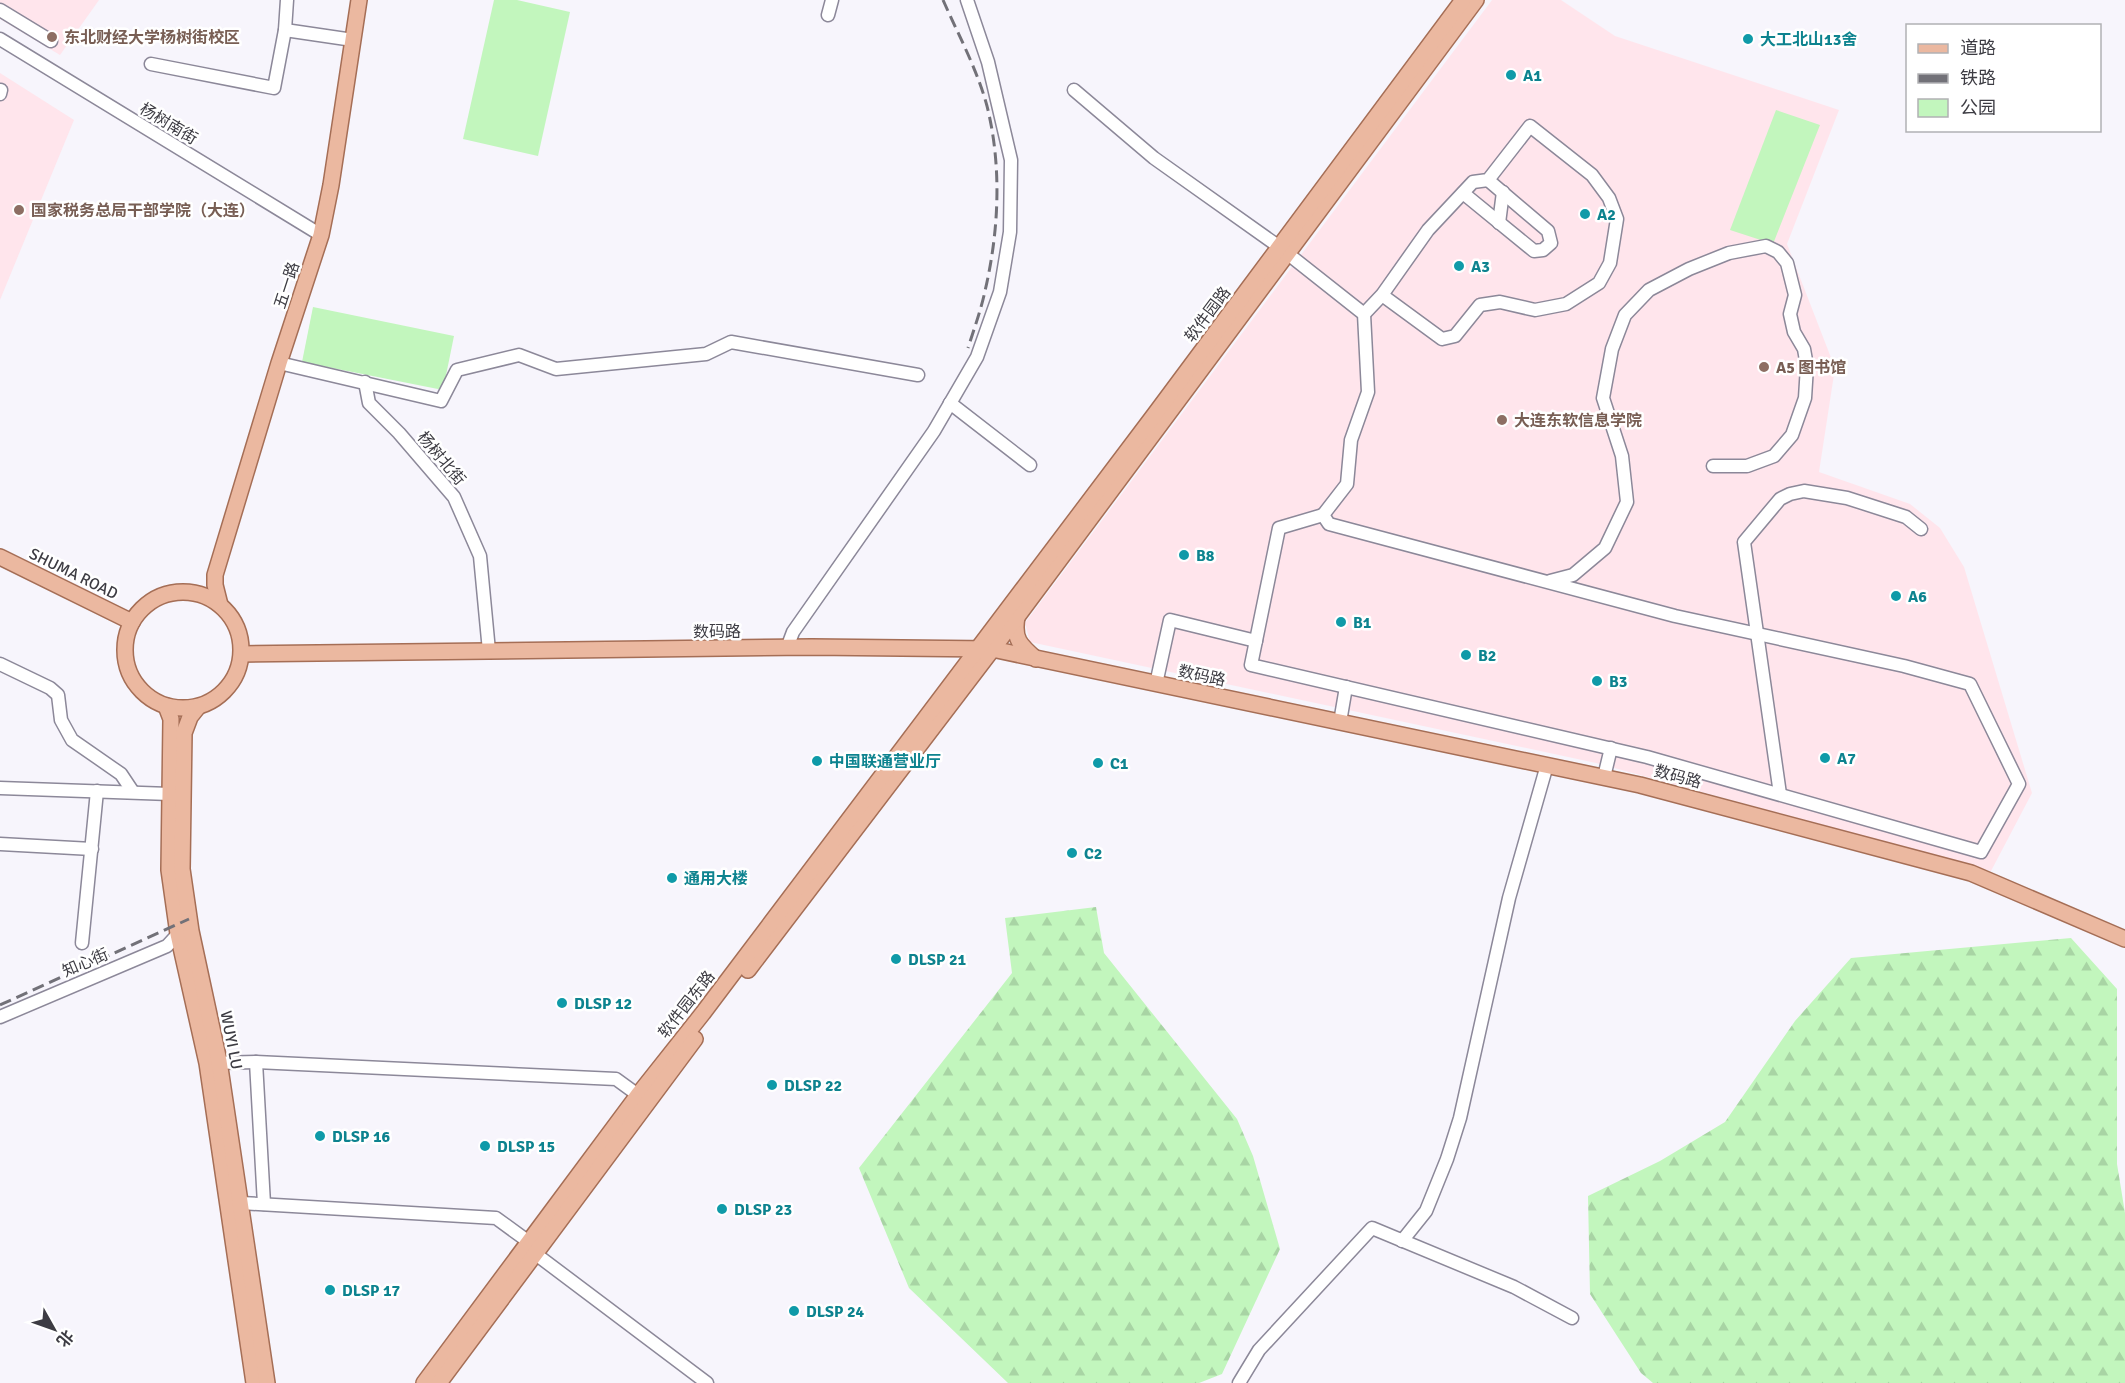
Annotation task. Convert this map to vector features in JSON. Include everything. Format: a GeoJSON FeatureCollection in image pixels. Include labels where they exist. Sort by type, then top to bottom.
{"type":"FeatureCollection","features":[{"type":"Feature","properties":{"kind":"main road","name":"五一路"},"geometry":{"type":"LineString","coordinates":[[215,575],[279,363],[321,235],[331,185],[359,0]]}},
{"type":"Feature","properties":{"kind":"main road","name":"软件园路"},"geometry":{"type":"LineString","coordinates":[[984,649],[1017,617],[1463,0]]}},
{"type":"Feature","properties":{"kind":"main road","name":"软件园路"},"geometry":{"type":"LineString","coordinates":[[984,649],[1155,414],[1476,0]]}},
{"type":"Feature","properties":{"kind":"main road","name":"SHUMA ROAD"},"geometry":{"type":"LineString","coordinates":[[0,557],[130,627]]}},
{"type":"Feature","properties":{"kind":"main road","name":"SHUMA ROAD"},"geometry":{"type":"LineString","coordinates":[[0,568],[130,627]]}},
{"type":"Feature","properties":{"kind":"main road"},"geometry":{"type":"LineString","coordinates":[[190,592],[204,595],[228,612],[241,639],[242,654],[238,672],[228,687],[215,699],[198,707],[182,709],[166,706],[148,697],[134,682],[126,664],[125,644],[130,627],[140,610],[154,599],[170,593],[200,590],[215,575]]}},
{"type":"Feature","properties":{"kind":"main road"},"geometry":{"type":"LineString","coordinates":[[215,575],[220,605]]}},
{"type":"Feature","properties":{"kind":"main road"},"geometry":{"type":"LineString","coordinates":[[1017,617],[1015,630],[1018,640],[1024,649],[1036,659]]}},
{"type":"Feature","properties":{"kind":"main road","name":"数码路"},"geometry":{"type":"LineString","coordinates":[[242,654],[787,648],[984,649],[1640,785],[1971,873],[2125,939]]}},
{"type":"Feature","properties":{"kind":"main road"},"geometry":{"type":"LineString","coordinates":[[940,648],[954,662],[957,674]]}},
{"type":"Feature","properties":{"kind":"main road","name":"软件园东路"},"geometry":{"type":"LineString","coordinates":[[439,1383],[530,1247],[638,1095],[703,1013],[957,674],[984,649]]}},
{"type":"Feature","properties":{"kind":"main road","name":"软件园东路"},"geometry":{"type":"LineString","coordinates":[[424,1383],[530,1247],[655,1093],[984,649]]}},
{"type":"Feature","properties":{"kind":"main road","name":"WUYI LU"},"geometry":{"type":"LineString","coordinates":[[166,706],[171,719],[170,870],[178,934],[213,1063]]}},
{"type":"Feature","properties":{"kind":"main road","name":"WUYI LU"},"geometry":{"type":"LineString","coordinates":[[198,707],[190,717],[184,734],[182,869],[267,1383]]}},
{"type":"Feature","properties":{"kind":"main road","name":"WUYI LU"},"geometry":{"type":"LineString","coordinates":[[235,1200],[254,1383]]}},
{"type":"Feature","properties":{"kind":"street"},"geometry":{"type":"LineString","coordinates":[[151,64],[274,88],[285,30],[287,0]]}},
{"type":"Feature","properties":{"kind":"street"},"geometry":{"type":"LineString","coordinates":[[828,15],[832,0]]}},
{"type":"Feature","properties":{"kind":"street"},"geometry":{"type":"LineString","coordinates":[[787,648],[793,632],[934,431],[977,357],[1000,292],[1010,232],[1011,160],[988,62],[967,0]]}},
{"type":"Feature","properties":{"kind":"street"},"geometry":{"type":"LineString","coordinates":[[0,10],[51,41]]}},
{"type":"Feature","properties":{"kind":"street"},"geometry":{"type":"LineString","coordinates":[[285,30],[353,40]]}},
{"type":"Feature","properties":{"kind":"street","name":"杨树南街"},"geometry":{"type":"LineString","coordinates":[[0,39],[321,235]]}},
{"type":"Feature","properties":{"kind":"street"},"geometry":{"type":"LineString","coordinates":[[1074,90],[1154,158],[1283,250],[1364,314]]}},
{"type":"Feature","properties":{"kind":"street"},"geometry":{"type":"LineString","coordinates":[[1323,515],[1329,524],[1675,616],[1904,666],[1970,684],[2019,784],[1981,852],[1611,748],[1251,665],[1279,528],[1323,515],[1347,484],[1351,440],[1368,392],[1364,314],[1382,295],[1428,230],[1473,182],[1488,180],[1530,126],[1592,175],[1609,198],[1617,219],[1610,263],[1599,284],[1566,304],[1534,310],[1500,302],[1480,305],[1455,336],[1442,339],[1382,295]]}},
{"type":"Feature","properties":{"kind":"street"},"geometry":{"type":"LineString","coordinates":[[1463,193],[1534,251],[1544,250],[1551,243],[1548,231],[1488,180]]}},
{"type":"Feature","properties":{"kind":"street"},"geometry":{"type":"LineString","coordinates":[[1499,223],[1503,192]]}},
{"type":"Feature","properties":{"kind":"street"},"geometry":{"type":"LineString","coordinates":[[1548,582],[1573,575],[1605,548],[1627,502],[1622,456],[1603,398],[1612,349],[1625,315],[1649,290],[1689,269],[1729,254],[1766,246],[1778,252],[1787,263],[1795,295],[1790,314],[1794,332],[1804,349],[1807,366],[1805,398],[1792,435],[1774,456],[1747,466],[1713,466]]}},
{"type":"Feature","properties":{"kind":"street"},"geometry":{"type":"LineString","coordinates":[[279,363],[441,400],[457,370],[519,355],[556,369],[706,354],[731,342],[918,375]]}},
{"type":"Feature","properties":{"kind":"street","name":"杨树北街"},"geometry":{"type":"LineString","coordinates":[[365,382],[369,403],[399,433],[454,496],[480,556],[489,651]]}},
{"type":"Feature","properties":{"kind":"street"},"geometry":{"type":"LineString","coordinates":[[950,403],[1030,465]]}},
{"type":"Feature","properties":{"kind":"street"},"geometry":{"type":"LineString","coordinates":[[1780,794],[1744,542],[1780,499],[1804,491],[1846,498],[1906,517],[1921,529]]}},
{"type":"Feature","properties":{"kind":"street"},"geometry":{"type":"LineString","coordinates":[[1156,684],[1170,620],[1256,641]]}},
{"type":"Feature","properties":{"kind":"street"},"geometry":{"type":"LineString","coordinates":[[0,664],[51,688],[58,695],[61,720],[72,740],[121,774],[133,792]]}},
{"type":"Feature","properties":{"kind":"street"},"geometry":{"type":"LineString","coordinates":[[1340,722],[1346,687]]}},
{"type":"Feature","properties":{"kind":"street"},"geometry":{"type":"LineString","coordinates":[[1604,777],[1611,748]]}},
{"type":"Feature","properties":{"kind":"street"},"geometry":{"type":"LineString","coordinates":[[1402,1241],[1426,1211],[1454,1139],[1509,898],[1547,765]]}},
{"type":"Feature","properties":{"kind":"street"},"geometry":{"type":"LineString","coordinates":[[0,788],[170,794]]}},
{"type":"Feature","properties":{"kind":"street"},"geometry":{"type":"LineString","coordinates":[[82,943],[97,790]]}},
{"type":"Feature","properties":{"kind":"street"},"geometry":{"type":"LineString","coordinates":[[0,844],[92,849]]}},
{"type":"Feature","properties":{"kind":"street","name":"知心街"},"geometry":{"type":"LineString","coordinates":[[0,1017],[167,946],[178,934]]}},
{"type":"Feature","properties":{"kind":"street"},"geometry":{"type":"LineString","coordinates":[[256,1062],[264,1204]]}},
{"type":"Feature","properties":{"kind":"street"},"geometry":{"type":"LineString","coordinates":[[213,1063],[256,1062],[615,1079],[638,1095]]}},
{"type":"Feature","properties":{"kind":"street"},"geometry":{"type":"LineString","coordinates":[[235,1200],[264,1204],[496,1218],[530,1247],[707,1383]]}},
{"type":"Feature","properties":{"kind":"street"},"geometry":{"type":"LineString","coordinates":[[1239,1383],[1259,1350],[1372,1228],[1514,1287],[1572,1318]]}},
{"type":"Feature","properties":{"kind":"shaded area","name":"东北财经大学杨树街校区"},"geometry":{"type":"Polygon","coordinates":[[[0,0],[99,0],[60,55],[0,19],[0,0]]]}},
{"type":"Feature","properties":{"kind":"shaded area","name":"大连东软信息学院"},"geometry":{"type":"Polygon","coordinates":[[[1492,0],[1561,0],[1615,36],[1839,110],[1787,244],[1835,368],[1819,472],[1910,504],[1940,528],[1964,567],[2032,793],[1991,871],[1596,763],[1030,642],[1025,623],[1492,0]]]}},
{"type":"Feature","properties":{"kind":"shaded area","name":"国家税务总局干部学院（大连）"},"geometry":{"type":"Polygon","coordinates":[[[0,73],[74,120],[0,300],[0,73]]]}},
{"type":"Feature","properties":{"kind":"green space"},"geometry":{"type":"Polygon","coordinates":[[[494,0],[517,0],[570,12],[538,156],[463,139],[494,0]]]}},
{"type":"Feature","properties":{"kind":"green space"},"geometry":{"type":"Polygon","coordinates":[[[1776,110],[1820,125],[1773,244],[1730,230],[1776,110]]]}},
{"type":"Feature","properties":{"kind":"green space"},"geometry":{"type":"Polygon","coordinates":[[[313,307],[454,336],[443,390],[302,362],[313,307]]]}},
{"type":"Feature","properties":{"kind":"green space"},"geometry":{"type":"Polygon","coordinates":[[[1096,907],[1104,953],[1237,1119],[1253,1156],[1280,1249],[1222,1374],[1199,1383],[1008,1383],[909,1288],[859,1168],[1012,973],[1005,918],[1096,907]]]}},
{"type":"Feature","properties":{"kind":"green space"},"geometry":{"type":"Polygon","coordinates":[[[2071,938],[2117,989],[2117,1164],[2125,1213],[2125,1383],[1653,1383],[1641,1373],[1590,1294],[1588,1196],[1660,1161],[1725,1122],[1795,1021],[1851,958],[2071,938]]]}},
{"type":"Feature","properties":{"kind":"railway"},"geometry":{"type":"LineString","coordinates":[[943,0],[983,92],[992,129],[997,175],[996,222],[990,268],[968,348]]}},
{"type":"Feature","properties":{"kind":"railway"},"geometry":{"type":"LineString","coordinates":[[0,1005],[189,919]]}},
{"type":"Feature","properties":{"kind":"place","name":"东北财经大学杨树街校区"},"geometry":{"type":"Point","coordinates":[52,37]}},
{"type":"Feature","properties":{"kind":"place","name":"大工北山13舍"},"geometry":{"type":"Point","coordinates":[1748,39]}},
{"type":"Feature","properties":{"kind":"place","name":"A1"},"geometry":{"type":"Point","coordinates":[1511,75]}},
{"type":"Feature","properties":{"kind":"place","name":"国家税务总局干部学院（大连）"},"geometry":{"type":"Point","coordinates":[19,210]}},
{"type":"Feature","properties":{"kind":"place","name":"A2"},"geometry":{"type":"Point","coordinates":[1585,214]}},
{"type":"Feature","properties":{"kind":"place","name":"A3"},"geometry":{"type":"Point","coordinates":[1459,266]}},
{"type":"Feature","properties":{"kind":"place","name":"A5 图书馆"},"geometry":{"type":"Point","coordinates":[1764,367]}},
{"type":"Feature","properties":{"kind":"place","name":"大连东软信息学院"},"geometry":{"type":"Point","coordinates":[1502,420]}},
{"type":"Feature","properties":{"kind":"place","name":"B8"},"geometry":{"type":"Point","coordinates":[1184,555]}},
{"type":"Feature","properties":{"kind":"place","name":"A6"},"geometry":{"type":"Point","coordinates":[1896,596]}},
{"type":"Feature","properties":{"kind":"place","name":"B1"},"geometry":{"type":"Point","coordinates":[1341,622]}},
{"type":"Feature","properties":{"kind":"place","name":"B2"},"geometry":{"type":"Point","coordinates":[1466,655]}},
{"type":"Feature","properties":{"kind":"place","name":"B3"},"geometry":{"type":"Point","coordinates":[1597,681]}},
{"type":"Feature","properties":{"kind":"place","name":"A7"},"geometry":{"type":"Point","coordinates":[1825,758]}},
{"type":"Feature","properties":{"kind":"place","name":"中国联通营业厅"},"geometry":{"type":"Point","coordinates":[817,761]}},
{"type":"Feature","properties":{"kind":"place","name":"C1"},"geometry":{"type":"Point","coordinates":[1098,763]}},
{"type":"Feature","properties":{"kind":"place","name":"C2"},"geometry":{"type":"Point","coordinates":[1072,853]}},
{"type":"Feature","properties":{"kind":"place","name":"通用大楼"},"geometry":{"type":"Point","coordinates":[672,878]}},
{"type":"Feature","properties":{"kind":"place","name":"DLSP 21"},"geometry":{"type":"Point","coordinates":[896,959]}},
{"type":"Feature","properties":{"kind":"place","name":"DLSP 12"},"geometry":{"type":"Point","coordinates":[562,1003]}},
{"type":"Feature","properties":{"kind":"place","name":"DLSP 22"},"geometry":{"type":"Point","coordinates":[772,1085]}},
{"type":"Feature","properties":{"kind":"place","name":"DLSP 16"},"geometry":{"type":"Point","coordinates":[320,1136]}},
{"type":"Feature","properties":{"kind":"place","name":"DLSP 15"},"geometry":{"type":"Point","coordinates":[485,1146]}},
{"type":"Feature","properties":{"kind":"place","name":"DLSP 23"},"geometry":{"type":"Point","coordinates":[722,1209]}},
{"type":"Feature","properties":{"kind":"place","name":"DLSP 17"},"geometry":{"type":"Point","coordinates":[330,1290]}},
{"type":"Feature","properties":{"kind":"place","name":"DLSP 24"},"geometry":{"type":"Point","coordinates":[794,1311]}}]}
